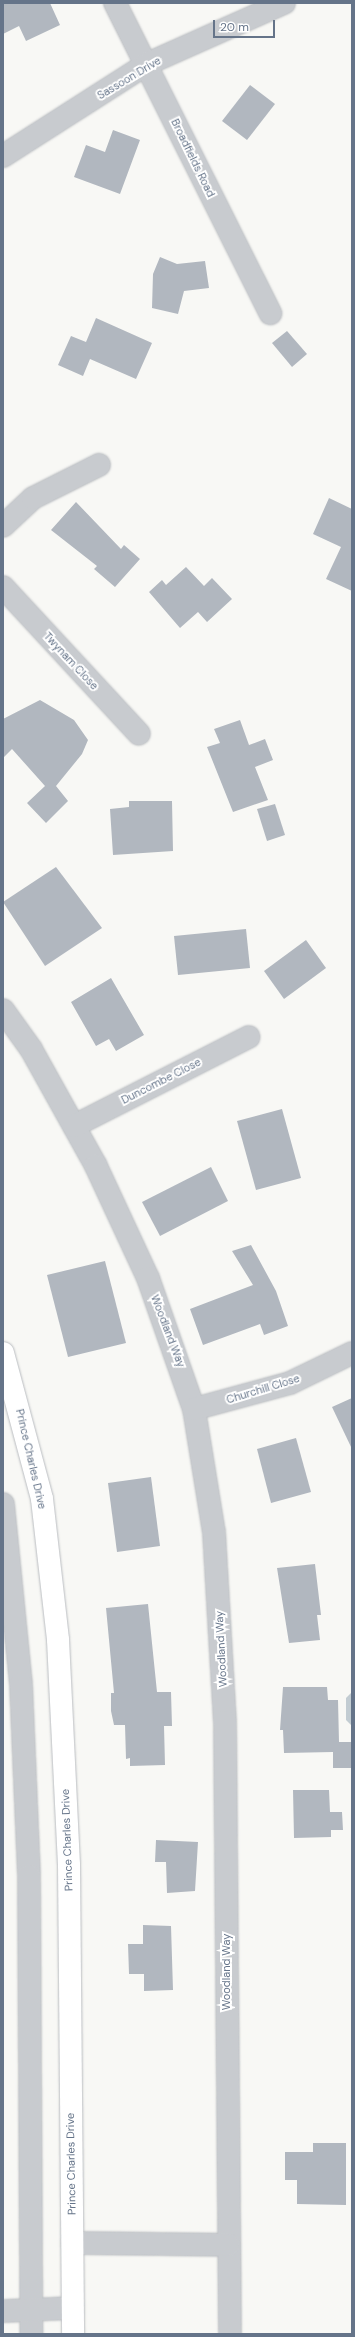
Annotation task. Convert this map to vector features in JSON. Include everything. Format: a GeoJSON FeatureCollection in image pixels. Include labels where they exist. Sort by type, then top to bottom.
{"type":"FeatureCollection","features":[{"type":"Feature","properties":{"kind":"highway","name":"Prince Charles Drive"},"geometry":{"type":"LineString","coordinates":[[3,1353],[42,1499],[58,1640],[69,1864],[73,2334]]}},
{"type":"Feature","properties":{"kind":"street","name":"Broadfields Road"},"geometry":{"type":"LineString","coordinates":[[114,3],[148,64],[270,313]]}},
{"type":"Feature","properties":{"kind":"street","name":"Sassoon Drive"},"geometry":{"type":"LineString","coordinates":[[3,156],[148,64],[284,3]]}},
{"type":"Feature","properties":{"kind":"street"},"geometry":{"type":"LineString","coordinates":[[3,526],[33,498],[99,465]]}},
{"type":"Feature","properties":{"kind":"street","name":"Twynam Close"},"geometry":{"type":"LineString","coordinates":[[3,587],[139,734]]}},
{"type":"Feature","properties":{"kind":"street","name":"Woodland Way"},"geometry":{"type":"LineString","coordinates":[[3,1010],[31,1050],[74,1126],[148,1278],[194,1409],[214,1532],[224,1722],[230,2334]]}},
{"type":"Feature","properties":{"kind":"street","name":"Duncombe Close"},"geometry":{"type":"LineString","coordinates":[[74,1126],[248,1037]]}},
{"type":"Feature","properties":{"kind":"street","name":"Churchill Close"},"geometry":{"type":"LineString","coordinates":[[194,1409],[290,1383],[352,1353]]}},
{"type":"Feature","properties":{"kind":"street"},"geometry":{"type":"LineString","coordinates":[[3,1504],[21,1684],[29,1876],[31,2334]]}},
{"type":"Feature","properties":{"kind":"street"},"geometry":{"type":"LineString","coordinates":[[72,2243],[228,2245]]}},
{"type":"Feature","properties":{"kind":"street"},"geometry":{"type":"LineString","coordinates":[[3,2311],[73,2308]]}},
{"type":"Feature","properties":{"kind":"shaded area"},"geometry":{"type":"Polygon","coordinates":[[[352,1692],[352,1726],[346,1720],[346,1698],[352,1692]]]}},
{"type":"Feature","properties":{"kind":"building"},"geometry":{"type":"Polygon","coordinates":[[[3,3],[50,3],[60,25],[26,41],[19,26],[3,34],[3,3]]]}},
{"type":"Feature","properties":{"kind":"building"},"geometry":{"type":"Polygon","coordinates":[[[250,85],[275,104],[247,140],[222,121],[250,85]]]}},
{"type":"Feature","properties":{"kind":"building"},"geometry":{"type":"Polygon","coordinates":[[[113,130],[140,140],[120,194],[74,177],[86,145],[105,152],[113,130]]]}},
{"type":"Feature","properties":{"kind":"building"},"geometry":{"type":"Polygon","coordinates":[[[160,257],[177,264],[205,261],[209,288],[184,291],[178,314],[152,308],[153,274],[160,257]]]}},
{"type":"Feature","properties":{"kind":"building"},"geometry":{"type":"Polygon","coordinates":[[[96,318],[152,343],[136,379],[90,359],[83,376],[58,365],[71,336],[86,342],[96,318]]]}},
{"type":"Feature","properties":{"kind":"building"},"geometry":{"type":"Polygon","coordinates":[[[287,331],[307,354],[292,367],[272,343],[287,331]]]}},
{"type":"Feature","properties":{"kind":"building"},"geometry":{"type":"Polygon","coordinates":[[[329,498],[352,509],[352,591],[326,579],[341,547],[313,534],[329,498]]]}},
{"type":"Feature","properties":{"kind":"building"},"geometry":{"type":"Polygon","coordinates":[[[76,502],[121,549],[124,545],[140,559],[115,587],[94,569],[97,566],[51,530],[76,502]]]}},
{"type":"Feature","properties":{"kind":"building"},"geometry":{"type":"Polygon","coordinates":[[[186,567],[204,586],[212,578],[232,599],[207,622],[198,612],[180,628],[149,592],[162,580],[166,585],[186,567]]]}},
{"type":"Feature","properties":{"kind":"building"},"geometry":{"type":"Polygon","coordinates":[[[40,700],[74,720],[88,740],[82,754],[56,786],[68,801],[46,823],[27,803],[45,786],[12,749],[3,758],[3,719],[40,700]]]}},
{"type":"Feature","properties":{"kind":"building"},"geometry":{"type":"Polygon","coordinates":[[[240,720],[249,745],[265,739],[273,760],[255,767],[268,800],[233,812],[207,747],[220,743],[214,729],[240,720]]]}},
{"type":"Feature","properties":{"kind":"building"},"geometry":{"type":"Polygon","coordinates":[[[129,801],[172,801],[173,851],[113,855],[110,809],[129,807],[129,801]]]}},
{"type":"Feature","properties":{"kind":"building"},"geometry":{"type":"Polygon","coordinates":[[[275,804],[285,835],[267,841],[257,809],[275,804]]]}},
{"type":"Feature","properties":{"kind":"building"},"geometry":{"type":"Polygon","coordinates":[[[56,867],[102,928],[45,966],[3,902],[56,867]]]}},
{"type":"Feature","properties":{"kind":"building"},"geometry":{"type":"Polygon","coordinates":[[[246,929],[250,968],[178,975],[174,936],[246,929]]]}},
{"type":"Feature","properties":{"kind":"building"},"geometry":{"type":"Polygon","coordinates":[[[306,940],[326,968],[284,999],[264,971],[306,940]]]}},
{"type":"Feature","properties":{"kind":"building"},"geometry":{"type":"Polygon","coordinates":[[[111,978],[144,1035],[116,1051],[109,1039],[96,1046],[71,1002],[111,978]]]}},
{"type":"Feature","properties":{"kind":"building"},"geometry":{"type":"Polygon","coordinates":[[[282,1109],[301,1178],[256,1190],[237,1121],[282,1109]]]}},
{"type":"Feature","properties":{"kind":"building"},"geometry":{"type":"Polygon","coordinates":[[[211,1167],[228,1201],[160,1236],[142,1202],[211,1167]]]}},
{"type":"Feature","properties":{"kind":"building"},"geometry":{"type":"Polygon","coordinates":[[[251,1245],[276,1291],[288,1326],[264,1335],[260,1324],[203,1345],[190,1309],[253,1285],[232,1251],[251,1245]]]}},
{"type":"Feature","properties":{"kind":"building"},"geometry":{"type":"Polygon","coordinates":[[[105,1261],[126,1343],[68,1357],[47,1275],[105,1261]]]}},
{"type":"Feature","properties":{"kind":"building"},"geometry":{"type":"Polygon","coordinates":[[[352,1398],[352,1449],[332,1407],[352,1398]]]}},
{"type":"Feature","properties":{"kind":"building"},"geometry":{"type":"Polygon","coordinates":[[[296,1438],[311,1492],[271,1503],[257,1449],[296,1438]]]}},
{"type":"Feature","properties":{"kind":"building"},"geometry":{"type":"Polygon","coordinates":[[[151,1477],[160,1546],[117,1552],[108,1483],[151,1477]]]}},
{"type":"Feature","properties":{"kind":"building"},"geometry":{"type":"Polygon","coordinates":[[[315,1564],[321,1615],[317,1615],[320,1640],[289,1643],[277,1568],[315,1564]]]}},
{"type":"Feature","properties":{"kind":"building"},"geometry":{"type":"Polygon","coordinates":[[[148,1604],[157,1692],[171,1692],[172,1726],[164,1726],[165,1765],[130,1766],[130,1758],[126,1759],[125,1725],[114,1725],[111,1711],[111,1693],[114,1693],[106,1608],[148,1604]]]}},
{"type":"Feature","properties":{"kind":"building"},"geometry":{"type":"Polygon","coordinates":[[[283,1687],[327,1687],[328,1700],[338,1700],[339,1742],[352,1742],[352,1768],[333,1768],[333,1752],[284,1753],[283,1730],[280,1730],[283,1687]]]}},
{"type":"Feature","properties":{"kind":"building"},"geometry":{"type":"Polygon","coordinates":[[[293,1790],[329,1790],[330,1812],[342,1812],[343,1830],[331,1830],[331,1837],[294,1838],[293,1790]]]}},
{"type":"Feature","properties":{"kind":"building"},"geometry":{"type":"Polygon","coordinates":[[[156,1840],[198,1842],[195,1891],[167,1893],[166,1862],[155,1862],[156,1840]]]}},
{"type":"Feature","properties":{"kind":"building"},"geometry":{"type":"Polygon","coordinates":[[[143,1925],[171,1926],[173,1990],[144,1991],[144,1974],[129,1974],[128,1944],[143,1944],[143,1925]]]}},
{"type":"Feature","properties":{"kind":"building"},"geometry":{"type":"Polygon","coordinates":[[[313,2143],[346,2143],[346,2205],[297,2204],[297,2180],[285,2180],[285,2152],[313,2152],[313,2143]]]}}]}
